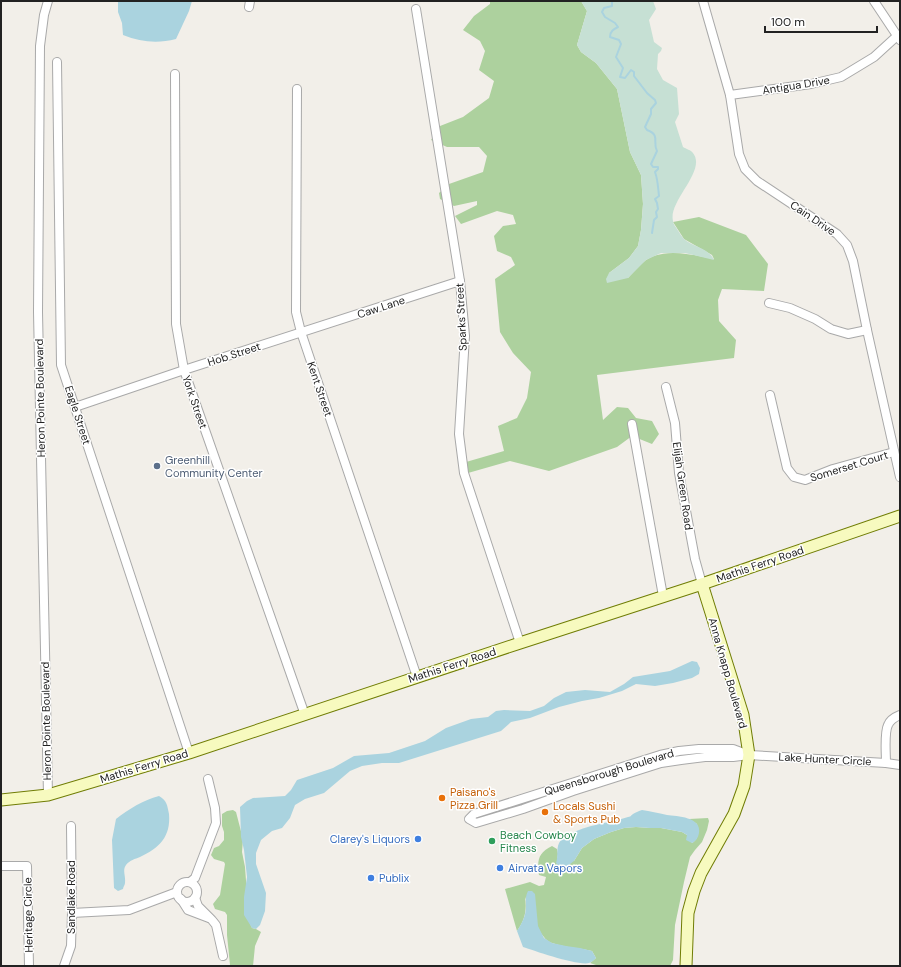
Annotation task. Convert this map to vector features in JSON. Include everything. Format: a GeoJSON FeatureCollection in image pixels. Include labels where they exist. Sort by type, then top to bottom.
{"type":"FeatureCollection","features":[{"type":"Feature","properties":{"kind":"main road","name":"Mathis Ferry Road"},"geometry":{"type":"LineString","coordinates":[[1,800],[48,795],[188,753],[702,584],[900,516]]}},
{"type":"Feature","properties":{"kind":"main road","name":"Anna Knapp Boulevard"},"geometry":{"type":"LineString","coordinates":[[686,966],[688,913],[694,891],[701,873],[734,814],[744,786],[749,755],[743,715],[702,584]]}},
{"type":"Feature","properties":{"kind":"street","name":"Heron Pointe Boulevard"},"geometry":{"type":"LineString","coordinates":[[48,1],[44,15],[40,46],[38,312],[48,795]]}},
{"type":"Feature","properties":{"kind":"street","name":"Cain Drive"},"geometry":{"type":"LineString","coordinates":[[704,1],[730,95],[739,154],[745,169],[757,181],[838,234],[847,245],[852,261],[900,476]]}},
{"type":"Feature","properties":{"kind":"street"},"geometry":{"type":"LineString","coordinates":[[874,1],[898,38]]}},
{"type":"Feature","properties":{"kind":"street","name":"Sparks Street"},"geometry":{"type":"LineString","coordinates":[[416,9],[460,281],[465,336],[459,434],[464,473],[520,643]]}},
{"type":"Feature","properties":{"kind":"street","name":"Antigua Drive"},"geometry":{"type":"LineString","coordinates":[[730,95],[811,84],[841,77],[874,58],[898,38]]}},
{"type":"Feature","properties":{"kind":"street","name":"Eagle Street"},"geometry":{"type":"LineString","coordinates":[[58,62],[61,365],[188,753]]}},
{"type":"Feature","properties":{"kind":"street","name":"York Street"},"geometry":{"type":"LineString","coordinates":[[176,74],[176,324],[184,370],[304,715]]}},
{"type":"Feature","properties":{"kind":"street","name":"Kent Street"},"geometry":{"type":"LineString","coordinates":[[297,89],[296,312],[301,332],[417,677]]}},
{"type":"Feature","properties":{"kind":"street","name":"Caw Lane"},"geometry":{"type":"LineString","coordinates":[[301,332],[460,281]]}},
{"type":"Feature","properties":{"kind":"street"},"geometry":{"type":"LineString","coordinates":[[769,303],[790,308],[815,319],[831,329],[848,334],[867,330]]}},
{"type":"Feature","properties":{"kind":"street","name":"Hob Street"},"geometry":{"type":"LineString","coordinates":[[75,407],[301,332]]}},
{"type":"Feature","properties":{"kind":"street","name":"Elijah Green Road"},"geometry":{"type":"LineString","coordinates":[[666,387],[675,423],[679,473],[695,559],[702,584]]}},
{"type":"Feature","properties":{"kind":"street","name":"Somerset Court"},"geometry":{"type":"LineString","coordinates":[[770,395],[787,468],[794,477],[805,480],[833,469],[894,452]]}},
{"type":"Feature","properties":{"kind":"street"},"geometry":{"type":"LineString","coordinates":[[632,424],[663,596]]}},
{"type":"Feature","properties":{"kind":"street"},"geometry":{"type":"LineString","coordinates":[[886,763],[886,733],[888,725],[892,720],[900,715]]}},
{"type":"Feature","properties":{"kind":"street","name":"Queensborough Boulevard"},"geometry":{"type":"LineString","coordinates":[[699,749],[733,749],[749,755],[733,757],[705,757],[661,763],[476,823],[469,819],[474,814],[660,755],[699,749]]}},
{"type":"Feature","properties":{"kind":"street","name":"Lake Hunter Circle"},"geometry":{"type":"LineString","coordinates":[[749,755],[900,765]]}},
{"type":"Feature","properties":{"kind":"street"},"geometry":{"type":"LineString","coordinates":[[208,779],[215,808],[216,823],[195,878],[190,882],[179,885],[179,896],[188,910],[212,920]]}},
{"type":"Feature","properties":{"kind":"street","name":"Sandlake Road"},"geometry":{"type":"LineString","coordinates":[[64,966],[71,946],[71,826]]}},
{"type":"Feature","properties":{"kind":"street","name":"Heritage Circle"},"geometry":{"type":"LineString","coordinates":[[1,866],[27,866],[29,966]]}},
{"type":"Feature","properties":{"kind":"street"},"geometry":{"type":"LineString","coordinates":[[179,896],[184,901],[188,902],[194,898],[197,891],[196,887],[190,882]]}},
{"type":"Feature","properties":{"kind":"street"},"geometry":{"type":"LineString","coordinates":[[72,913],[129,910],[179,896]]}},
{"type":"Feature","properties":{"kind":"street"},"geometry":{"type":"LineString","coordinates":[[194,898],[198,906],[216,925],[223,956]]}},
{"type":"Feature","properties":{"kind":"green space"},"geometry":{"type":"Polygon","coordinates":[[[490,1],[581,1],[587,11],[577,45],[581,52],[596,63],[617,89],[630,152],[641,175],[643,204],[638,246],[629,258],[609,273],[628,278],[646,260],[662,254],[680,253],[714,259],[712,255],[684,239],[673,222],[699,217],[746,235],[768,264],[764,291],[722,289],[718,300],[719,321],[736,340],[734,358],[597,375],[603,420],[617,407],[628,408],[636,418],[652,421],[659,434],[652,444],[632,436],[617,447],[549,471],[510,461],[468,473],[466,462],[504,451],[498,426],[517,418],[527,398],[531,372],[513,353],[500,332],[495,279],[515,265],[511,257],[497,251],[494,236],[503,226],[516,224],[513,215],[497,211],[461,224],[455,216],[477,205],[477,201],[454,206],[440,199],[439,193],[449,184],[483,172],[487,156],[479,147],[447,147],[431,140],[440,126],[463,117],[489,98],[494,81],[479,70],[485,51],[480,41],[463,30],[474,16],[490,4],[490,1]]]}},
{"type":"Feature","properties":{"kind":"green space"},"geometry":{"type":"Polygon","coordinates":[[[581,1],[653,1],[656,9],[649,20],[654,42],[662,48],[658,54],[657,69],[663,80],[677,88],[679,114],[675,122],[683,147],[693,153],[696,160],[692,177],[676,204],[673,213],[673,222],[684,239],[705,250],[714,260],[685,253],[661,253],[646,260],[628,278],[607,283],[606,279],[609,273],[629,258],[638,246],[643,204],[641,175],[630,152],[617,89],[596,63],[581,52],[577,45],[587,11],[581,1]]]}},
{"type":"Feature","properties":{"kind":"green space"},"geometry":{"type":"Polygon","coordinates":[[[233,810],[236,812],[243,839],[242,852],[245,867],[249,921],[252,928],[261,932],[255,946],[253,966],[229,966],[227,915],[225,912],[215,909],[213,904],[220,895],[225,864],[224,862],[214,859],[211,855],[214,848],[219,846],[224,840],[222,814],[233,810]]]}},
{"type":"Feature","properties":{"kind":"green space"},"geometry":{"type":"Polygon","coordinates":[[[708,818],[709,821],[707,830],[702,842],[690,857],[675,925],[673,960],[670,966],[599,966],[590,963],[596,958],[592,951],[556,944],[545,939],[536,924],[525,897],[525,915],[517,931],[505,889],[530,882],[539,886],[544,885],[546,877],[539,875],[538,865],[541,854],[552,846],[557,849],[557,860],[574,861],[582,848],[594,839],[624,828],[636,827],[661,828],[682,832],[687,835],[692,843],[697,837],[697,824],[689,819],[708,818]]]}},
{"type":"Feature","properties":{"kind":"water"},"geometry":{"type":"Polygon","coordinates":[[[118,1],[192,1],[176,39],[156,42],[143,41],[123,35],[122,23],[118,12],[118,1]]]}},
{"type":"Feature","properties":{"kind":"water"},"geometry":{"type":"Polygon","coordinates":[[[692,661],[697,662],[700,668],[699,674],[692,678],[655,686],[636,684],[622,691],[599,698],[559,707],[530,718],[511,722],[501,731],[399,763],[382,763],[362,766],[350,771],[324,793],[305,799],[295,805],[290,818],[282,828],[272,831],[261,840],[256,853],[256,864],[266,893],[265,911],[260,925],[256,929],[252,928],[244,915],[244,897],[247,877],[241,837],[240,807],[247,801],[253,798],[285,796],[297,780],[333,768],[354,756],[389,753],[425,741],[446,728],[471,719],[488,717],[496,711],[530,711],[544,706],[554,698],[566,692],[585,690],[610,692],[633,677],[670,671],[692,661]]]}},
{"type":"Feature","properties":{"kind":"water"},"geometry":{"type":"Polygon","coordinates":[[[159,796],[164,800],[168,808],[169,822],[166,835],[153,850],[126,865],[124,869],[125,884],[123,889],[118,891],[114,888],[112,840],[116,819],[136,805],[159,796]]]}},
{"type":"Feature","properties":{"kind":"water"},"geometry":{"type":"Polygon","coordinates":[[[642,810],[688,818],[697,824],[699,828],[699,833],[696,840],[692,843],[686,840],[687,835],[682,832],[661,828],[624,828],[594,839],[582,848],[574,861],[565,868],[560,867],[556,863],[558,846],[564,838],[576,831],[590,826],[629,817],[642,810]]]}},
{"type":"Feature","properties":{"kind":"water"},"geometry":{"type":"Polygon","coordinates":[[[528,891],[532,891],[535,894],[538,926],[544,938],[552,943],[592,951],[596,958],[592,962],[583,963],[556,958],[523,947],[517,931],[526,910],[526,897],[528,891]]]}},
{"type":"Feature","properties":{"kind":"waterway"},"geometry":{"type":"LineString","coordinates":[[612,1],[612,6],[604,8],[602,12],[605,17],[615,23],[618,27],[611,32],[610,37],[619,40],[621,44],[616,57],[623,68],[620,77],[625,78],[631,70],[634,72],[634,76],[656,103],[651,109],[651,114],[645,127],[654,134],[657,151],[651,164],[653,167],[658,167],[655,172],[659,196],[655,199],[658,209],[656,212],[657,217],[654,220],[652,233]]}},
{"type":"Feature","properties":{"kind":"place","name":"Greenhill Community Center"},"geometry":{"type":"Point","coordinates":[157,466]}},
{"type":"Feature","properties":{"kind":"place","name":"Paisano's Pizza Grill"},"geometry":{"type":"Point","coordinates":[442,798]}},
{"type":"Feature","properties":{"kind":"place","name":"Locals Sushi & Sports Pub"},"geometry":{"type":"Point","coordinates":[545,812]}},
{"type":"Feature","properties":{"kind":"place","name":"Clarey's Liquors"},"geometry":{"type":"Point","coordinates":[418,839]}},
{"type":"Feature","properties":{"kind":"place","name":"Beach Cowboy Fitness"},"geometry":{"type":"Point","coordinates":[492,841]}},
{"type":"Feature","properties":{"kind":"place","name":"Airvata Vapors"},"geometry":{"type":"Point","coordinates":[500,868]}},
{"type":"Feature","properties":{"kind":"place","name":"Publix"},"geometry":{"type":"Point","coordinates":[371,878]}}]}
